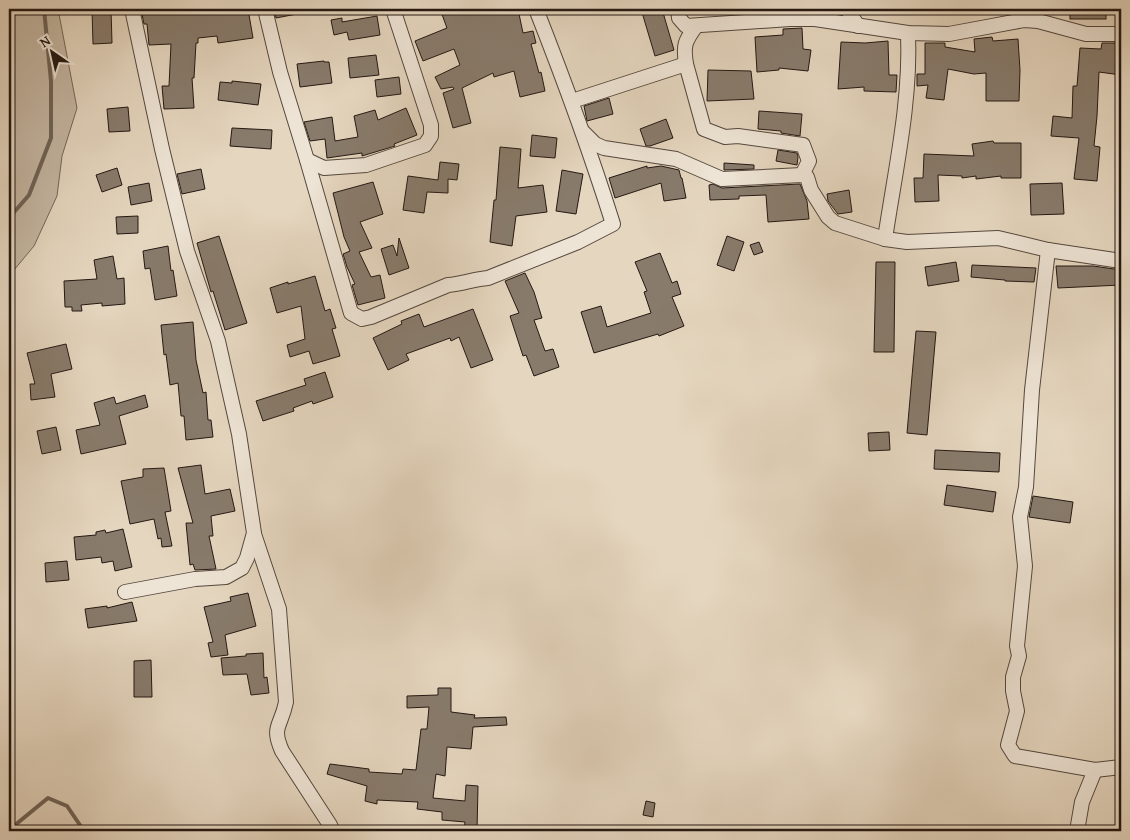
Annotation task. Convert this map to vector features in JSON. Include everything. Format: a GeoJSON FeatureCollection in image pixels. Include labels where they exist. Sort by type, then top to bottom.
{"type":"FeatureCollection","features":[{"type":"Feature","properties":{"kind":"street"},"geometry":{"type":"LineString","coordinates":[[132,9],[184,242],[218,341],[239,434],[254,533],[279,609],[286,702],[276,732],[276,739],[282,752],[330,825],[332,831]]}},
{"type":"Feature","properties":{"kind":"street"},"geometry":{"type":"LineString","coordinates":[[265,9],[280,72],[351,313],[362,319],[371,318],[448,285],[488,278],[578,242],[613,224],[572,101],[536,9]]}},
{"type":"Feature","properties":{"kind":"street"},"geometry":{"type":"LineString","coordinates":[[307,160],[324,168],[366,165],[425,145],[431,136],[431,125],[393,9]]}},
{"type":"Feature","properties":{"kind":"street"},"geometry":{"type":"LineString","coordinates":[[678,9],[679,18],[686,26],[815,19],[908,33],[949,34],[1024,20],[1038,21],[1086,34],[1121,34]]}},
{"type":"Feature","properties":{"kind":"street"},"geometry":{"type":"LineString","coordinates":[[847,9],[858,26]]}},
{"type":"Feature","properties":{"kind":"street"},"geometry":{"type":"LineString","coordinates":[[696,26],[685,40],[684,52],[704,130],[724,137],[738,136],[803,145],[809,161],[802,175]]}},
{"type":"Feature","properties":{"kind":"street"},"geometry":{"type":"LineString","coordinates":[[884,239],[906,96],[909,57],[908,33]]}},
{"type":"Feature","properties":{"kind":"street"},"geometry":{"type":"LineString","coordinates":[[572,101],[686,64]]}},
{"type":"Feature","properties":{"kind":"street"},"geometry":{"type":"LineString","coordinates":[[580,129],[595,144],[604,148],[676,159],[722,179],[802,175],[807,177],[811,190],[828,217],[835,223],[884,239],[907,242],[998,238],[1048,250],[1121,261]]}},
{"type":"Feature","properties":{"kind":"street"},"geometry":{"type":"LineString","coordinates":[[312,182],[324,168]]}},
{"type":"Feature","properties":{"kind":"street"},"geometry":{"type":"LineString","coordinates":[[1048,250],[1032,390],[1026,487],[1020,517],[1025,566],[1017,646],[1019,656],[1013,677],[1013,691],[1017,711],[1008,745],[1015,756],[1095,770],[1121,767]]}},
{"type":"Feature","properties":{"kind":"street"},"geometry":{"type":"LineString","coordinates":[[125,592],[195,579],[226,577],[242,568],[254,533]]}},
{"type":"Feature","properties":{"kind":"street"},"geometry":{"type":"LineString","coordinates":[[1077,831],[1082,802],[1095,770]]}},
{"type":"Feature","properties":{"kind":"shaded area"},"geometry":{"type":"Polygon","coordinates":[[[9,9],[58,9],[77,108],[62,156],[57,196],[34,246],[9,276],[9,9]]]}},
{"type":"Feature","properties":{"kind":"building"},"geometry":{"type":"Polygon","coordinates":[[[92,9],[111,9],[112,43],[93,44],[92,9]]]}},
{"type":"Feature","properties":{"kind":"building"},"geometry":{"type":"Polygon","coordinates":[[[141,9],[248,9],[253,38],[218,43],[217,36],[198,38],[194,78],[192,78],[194,108],[164,109],[162,86],[169,86],[171,44],[149,45],[147,24],[144,24],[141,9]]]}},
{"type":"Feature","properties":{"kind":"building"},"geometry":{"type":"Polygon","coordinates":[[[274,9],[301,9],[302,13],[276,18],[274,9]]]}},
{"type":"Feature","properties":{"kind":"building"},"geometry":{"type":"Polygon","coordinates":[[[440,9],[478,9],[480,12],[493,9],[518,9],[523,33],[533,31],[536,43],[531,44],[539,73],[541,72],[545,91],[520,97],[514,71],[494,77],[493,73],[462,88],[471,123],[453,128],[443,93],[454,89],[453,87],[441,89],[435,77],[460,65],[454,49],[423,61],[415,41],[447,28],[440,9]]]}},
{"type":"Feature","properties":{"kind":"building"},"geometry":{"type":"Polygon","coordinates":[[[641,9],[662,9],[674,50],[655,56],[641,9]]]}},
{"type":"Feature","properties":{"kind":"building"},"geometry":{"type":"Polygon","coordinates":[[[1070,9],[1106,9],[1106,19],[1070,19],[1070,9]]]}},
{"type":"Feature","properties":{"kind":"building"},"geometry":{"type":"Polygon","coordinates":[[[377,16],[380,35],[349,40],[347,32],[334,35],[331,20],[342,18],[342,22],[377,16]]]}},
{"type":"Feature","properties":{"kind":"building"},"geometry":{"type":"Polygon","coordinates":[[[802,28],[803,49],[811,50],[808,71],[779,68],[779,70],[757,72],[755,37],[783,35],[783,29],[802,28]]]}},
{"type":"Feature","properties":{"kind":"building"},"geometry":{"type":"Polygon","coordinates":[[[992,37],[993,41],[1018,39],[1019,101],[986,101],[986,73],[974,74],[948,69],[944,100],[926,98],[928,85],[917,86],[917,74],[925,74],[925,43],[945,43],[945,47],[975,52],[974,39],[992,37]]]}},
{"type":"Feature","properties":{"kind":"building"},"geometry":{"type":"Polygon","coordinates":[[[888,41],[889,75],[897,75],[896,92],[864,91],[864,87],[838,89],[841,42],[865,43],[888,41]]]}},
{"type":"Feature","properties":{"kind":"building"},"geometry":{"type":"Polygon","coordinates":[[[1102,43],[1121,43],[1121,75],[1099,72],[1094,146],[1100,147],[1097,181],[1074,179],[1079,138],[1051,136],[1053,116],[1072,118],[1073,86],[1077,86],[1080,48],[1101,49],[1102,43]]]}},
{"type":"Feature","properties":{"kind":"building"},"geometry":{"type":"Polygon","coordinates":[[[376,55],[379,75],[350,78],[348,58],[376,55]]]}},
{"type":"Feature","properties":{"kind":"building"},"geometry":{"type":"Polygon","coordinates":[[[329,62],[332,83],[300,87],[297,64],[329,62]]]}},
{"type":"Feature","properties":{"kind":"building"},"geometry":{"type":"Polygon","coordinates":[[[708,70],[751,71],[754,99],[707,101],[708,70]]]}},
{"type":"Feature","properties":{"kind":"building"},"geometry":{"type":"Polygon","coordinates":[[[399,77],[401,94],[377,97],[375,80],[399,77]]]}},
{"type":"Feature","properties":{"kind":"building"},"geometry":{"type":"Polygon","coordinates":[[[232,81],[261,84],[258,105],[218,100],[220,82],[232,83],[232,81]]]}},
{"type":"Feature","properties":{"kind":"building"},"geometry":{"type":"Polygon","coordinates":[[[609,98],[613,114],[587,121],[584,106],[609,98]]]}},
{"type":"Feature","properties":{"kind":"building"},"geometry":{"type":"Polygon","coordinates":[[[128,107],[130,131],[109,132],[107,109],[128,107]]]}},
{"type":"Feature","properties":{"kind":"building"},"geometry":{"type":"Polygon","coordinates":[[[406,108],[417,135],[394,144],[395,146],[362,156],[362,153],[327,158],[325,139],[310,141],[304,122],[332,117],[335,141],[358,137],[354,116],[375,110],[378,120],[406,108]]]}},
{"type":"Feature","properties":{"kind":"building"},"geometry":{"type":"Polygon","coordinates":[[[759,111],[802,114],[800,136],[781,133],[781,131],[758,129],[759,111]]]}},
{"type":"Feature","properties":{"kind":"building"},"geometry":{"type":"Polygon","coordinates":[[[666,119],[673,138],[646,146],[640,129],[666,119]]]}},
{"type":"Feature","properties":{"kind":"building"},"geometry":{"type":"Polygon","coordinates":[[[232,128],[272,130],[271,149],[230,146],[232,128]]]}},
{"type":"Feature","properties":{"kind":"building"},"geometry":{"type":"Polygon","coordinates":[[[532,135],[557,138],[555,158],[530,156],[532,135]]]}},
{"type":"Feature","properties":{"kind":"building"},"geometry":{"type":"Polygon","coordinates":[[[993,141],[994,143],[1021,143],[1021,178],[1001,178],[1001,176],[976,179],[976,176],[962,178],[962,176],[938,175],[939,201],[915,202],[914,178],[923,178],[924,154],[974,156],[972,144],[993,141]]]}},
{"type":"Feature","properties":{"kind":"building"},"geometry":{"type":"Polygon","coordinates":[[[500,147],[521,149],[518,188],[543,185],[547,212],[516,216],[512,246],[490,242],[494,200],[496,200],[500,147]]]}},
{"type":"Feature","properties":{"kind":"building"},"geometry":{"type":"Polygon","coordinates":[[[778,150],[797,153],[797,165],[776,161],[778,150]]]}},
{"type":"Feature","properties":{"kind":"building"},"geometry":{"type":"Polygon","coordinates":[[[440,162],[459,164],[457,180],[448,179],[448,193],[427,192],[424,213],[403,210],[408,176],[438,180],[440,162]]]}},
{"type":"Feature","properties":{"kind":"building"},"geometry":{"type":"Polygon","coordinates":[[[724,163],[754,165],[754,169],[724,170],[724,163]]]}},
{"type":"Feature","properties":{"kind":"building"},"geometry":{"type":"Polygon","coordinates":[[[647,166],[647,168],[661,166],[679,170],[686,198],[664,201],[661,183],[615,198],[609,178],[647,166]]]}},
{"type":"Feature","properties":{"kind":"building"},"geometry":{"type":"Polygon","coordinates":[[[117,168],[122,185],[102,192],[96,175],[117,168]]]}},
{"type":"Feature","properties":{"kind":"building"},"geometry":{"type":"Polygon","coordinates":[[[201,169],[205,189],[182,194],[177,174],[201,169]]]}},
{"type":"Feature","properties":{"kind":"building"},"geometry":{"type":"Polygon","coordinates":[[[562,170],[583,174],[576,214],[556,211],[562,170]]]}},
{"type":"Feature","properties":{"kind":"building"},"geometry":{"type":"Polygon","coordinates":[[[373,182],[383,214],[360,222],[372,248],[359,252],[371,277],[380,275],[385,298],[358,305],[352,285],[355,284],[343,254],[350,251],[344,237],[333,193],[373,182]]]}},
{"type":"Feature","properties":{"kind":"building"},"geometry":{"type":"Polygon","coordinates":[[[149,183],[152,201],[131,205],[128,187],[149,183]]]}},
{"type":"Feature","properties":{"kind":"building"},"geometry":{"type":"Polygon","coordinates":[[[1062,183],[1064,214],[1031,215],[1030,184],[1062,183]]]}},
{"type":"Feature","properties":{"kind":"building"},"geometry":{"type":"Polygon","coordinates":[[[713,184],[722,188],[800,184],[807,201],[809,219],[768,222],[766,195],[739,196],[739,199],[710,200],[709,185],[713,184]]]}},
{"type":"Feature","properties":{"kind":"building"},"geometry":{"type":"Polygon","coordinates":[[[849,190],[852,212],[838,214],[828,201],[827,194],[849,190]]]}},
{"type":"Feature","properties":{"kind":"building"},"geometry":{"type":"Polygon","coordinates":[[[138,216],[138,233],[117,234],[116,217],[138,216]]]}},
{"type":"Feature","properties":{"kind":"building"},"geometry":{"type":"Polygon","coordinates":[[[219,236],[247,323],[225,330],[213,291],[211,292],[197,243],[219,236]]]}},
{"type":"Feature","properties":{"kind":"building"},"geometry":{"type":"Polygon","coordinates":[[[727,236],[744,242],[734,271],[717,265],[727,236]]]}},
{"type":"Feature","properties":{"kind":"building"},"geometry":{"type":"Polygon","coordinates":[[[399,238],[409,268],[389,275],[381,249],[393,245],[397,256],[399,238]]]}},
{"type":"Feature","properties":{"kind":"building"},"geometry":{"type":"Polygon","coordinates":[[[759,242],[763,252],[754,255],[750,245],[759,242]]]}},
{"type":"Feature","properties":{"kind":"building"},"geometry":{"type":"Polygon","coordinates":[[[168,246],[177,296],[155,300],[150,268],[145,269],[143,251],[168,246]]]}},
{"type":"Feature","properties":{"kind":"building"},"geometry":{"type":"Polygon","coordinates":[[[660,253],[672,283],[677,281],[681,294],[672,297],[684,326],[659,336],[658,334],[594,353],[581,312],[601,306],[607,327],[651,313],[644,292],[647,291],[635,262],[660,253]]]}},
{"type":"Feature","properties":{"kind":"building"},"geometry":{"type":"Polygon","coordinates":[[[113,256],[117,279],[124,278],[125,304],[102,306],[102,303],[81,305],[82,311],[72,311],[72,307],[65,307],[64,281],[97,279],[94,260],[113,256]]]}},
{"type":"Feature","properties":{"kind":"building"},"geometry":{"type":"Polygon","coordinates":[[[876,262],[895,262],[894,352],[874,352],[876,262]]]}},
{"type":"Feature","properties":{"kind":"building"},"geometry":{"type":"Polygon","coordinates":[[[956,262],[959,281],[928,286],[925,267],[956,262]]]}},
{"type":"Feature","properties":{"kind":"building"},"geometry":{"type":"Polygon","coordinates":[[[972,265],[1036,268],[1034,282],[971,277],[972,265]]]}},
{"type":"Feature","properties":{"kind":"building"},"geometry":{"type":"Polygon","coordinates":[[[1056,266],[1093,266],[1121,270],[1121,285],[1058,288],[1056,266]]]}},
{"type":"Feature","properties":{"kind":"building"},"geometry":{"type":"Polygon","coordinates":[[[525,273],[534,292],[542,318],[534,320],[545,351],[553,349],[559,367],[534,376],[526,355],[523,356],[510,316],[519,313],[505,281],[525,273]]]}},
{"type":"Feature","properties":{"kind":"building"},"geometry":{"type":"Polygon","coordinates":[[[315,276],[325,311],[330,309],[336,328],[332,329],[340,356],[313,364],[309,351],[290,357],[287,345],[305,339],[301,306],[277,313],[270,288],[315,276]]]}},
{"type":"Feature","properties":{"kind":"building"},"geometry":{"type":"Polygon","coordinates":[[[473,309],[493,360],[471,368],[459,337],[451,341],[450,338],[406,354],[409,360],[388,370],[373,338],[402,324],[401,321],[419,314],[424,327],[473,309]]]}},
{"type":"Feature","properties":{"kind":"building"},"geometry":{"type":"Polygon","coordinates":[[[193,322],[196,360],[203,393],[206,392],[208,420],[211,420],[213,437],[186,440],[184,416],[181,416],[178,383],[170,385],[161,325],[193,322]]]}},
{"type":"Feature","properties":{"kind":"building"},"geometry":{"type":"Polygon","coordinates":[[[916,331],[936,332],[927,435],[907,433],[916,331]]]}},
{"type":"Feature","properties":{"kind":"building"},"geometry":{"type":"Polygon","coordinates":[[[66,344],[72,369],[51,374],[55,397],[31,400],[30,384],[35,384],[27,353],[66,344]]]}},
{"type":"Feature","properties":{"kind":"building"},"geometry":{"type":"Polygon","coordinates":[[[325,372],[333,397],[313,404],[312,401],[293,408],[294,411],[263,421],[256,401],[306,385],[304,379],[325,372]]]}},
{"type":"Feature","properties":{"kind":"building"},"geometry":{"type":"Polygon","coordinates":[[[145,395],[148,407],[119,416],[126,444],[81,454],[76,430],[100,425],[94,403],[114,397],[116,404],[145,395]]]}},
{"type":"Feature","properties":{"kind":"building"},"geometry":{"type":"Polygon","coordinates":[[[56,427],[61,450],[42,454],[37,431],[56,427]]]}},
{"type":"Feature","properties":{"kind":"building"},"geometry":{"type":"Polygon","coordinates":[[[889,432],[890,450],[869,451],[868,433],[889,432]]]}},
{"type":"Feature","properties":{"kind":"building"},"geometry":{"type":"Polygon","coordinates":[[[935,450],[1000,453],[999,472],[934,469],[935,450]]]}},
{"type":"Feature","properties":{"kind":"building"},"geometry":{"type":"Polygon","coordinates":[[[201,465],[205,494],[230,489],[235,511],[211,516],[213,536],[209,536],[216,569],[195,570],[193,564],[190,565],[186,523],[193,523],[178,468],[201,465]]]}},
{"type":"Feature","properties":{"kind":"building"},"geometry":{"type":"Polygon","coordinates":[[[164,468],[171,511],[165,512],[172,546],[162,547],[161,538],[158,539],[154,519],[130,524],[121,481],[143,477],[143,469],[164,468]]]}},
{"type":"Feature","properties":{"kind":"building"},"geometry":{"type":"Polygon","coordinates":[[[947,485],[996,492],[993,512],[944,505],[947,485]]]}},
{"type":"Feature","properties":{"kind":"building"},"geometry":{"type":"Polygon","coordinates":[[[1033,496],[1073,502],[1070,523],[1029,517],[1033,496]]]}},
{"type":"Feature","properties":{"kind":"building"},"geometry":{"type":"Polygon","coordinates":[[[123,529],[132,567],[115,571],[113,561],[102,563],[101,557],[76,560],[74,537],[96,535],[96,532],[105,530],[106,533],[123,529]]]}},
{"type":"Feature","properties":{"kind":"building"},"geometry":{"type":"Polygon","coordinates":[[[67,561],[69,580],[46,582],[45,563],[67,561]]]}},
{"type":"Feature","properties":{"kind":"building"},"geometry":{"type":"Polygon","coordinates":[[[248,593],[256,626],[225,635],[228,655],[211,657],[208,643],[213,642],[204,607],[231,601],[230,597],[248,593]]]}},
{"type":"Feature","properties":{"kind":"building"},"geometry":{"type":"Polygon","coordinates":[[[132,602],[137,621],[88,628],[85,609],[107,606],[107,608],[132,602]]]}},
{"type":"Feature","properties":{"kind":"building"},"geometry":{"type":"Polygon","coordinates":[[[263,653],[264,678],[267,677],[269,693],[251,695],[247,674],[223,675],[221,658],[263,653]]]}},
{"type":"Feature","properties":{"kind":"building"},"geometry":{"type":"Polygon","coordinates":[[[151,660],[152,697],[134,697],[134,661],[151,660]]]}},
{"type":"Feature","properties":{"kind":"building"},"geometry":{"type":"Polygon","coordinates":[[[438,688],[451,688],[451,712],[475,715],[474,718],[506,717],[507,725],[473,727],[471,749],[447,747],[445,776],[436,774],[433,798],[465,801],[466,785],[478,786],[477,831],[464,831],[465,822],[442,820],[442,812],[417,809],[418,802],[377,800],[377,804],[365,801],[367,786],[327,774],[330,764],[369,769],[369,772],[402,774],[403,769],[416,770],[421,729],[427,729],[429,707],[407,708],[407,696],[438,695],[438,688]]]}},
{"type":"Feature","properties":{"kind":"building"},"geometry":{"type":"Polygon","coordinates":[[[646,801],[655,803],[653,817],[643,815],[646,801]]]}},
{"type":"Feature","properties":{"kind":"waterway"},"geometry":{"type":"LineString","coordinates":[[9,218],[29,195],[51,138],[51,81],[44,9]]}},
{"type":"Feature","properties":{"kind":"waterway"},"geometry":{"type":"LineString","coordinates":[[9,830],[48,798],[67,806],[84,831]]}}]}
